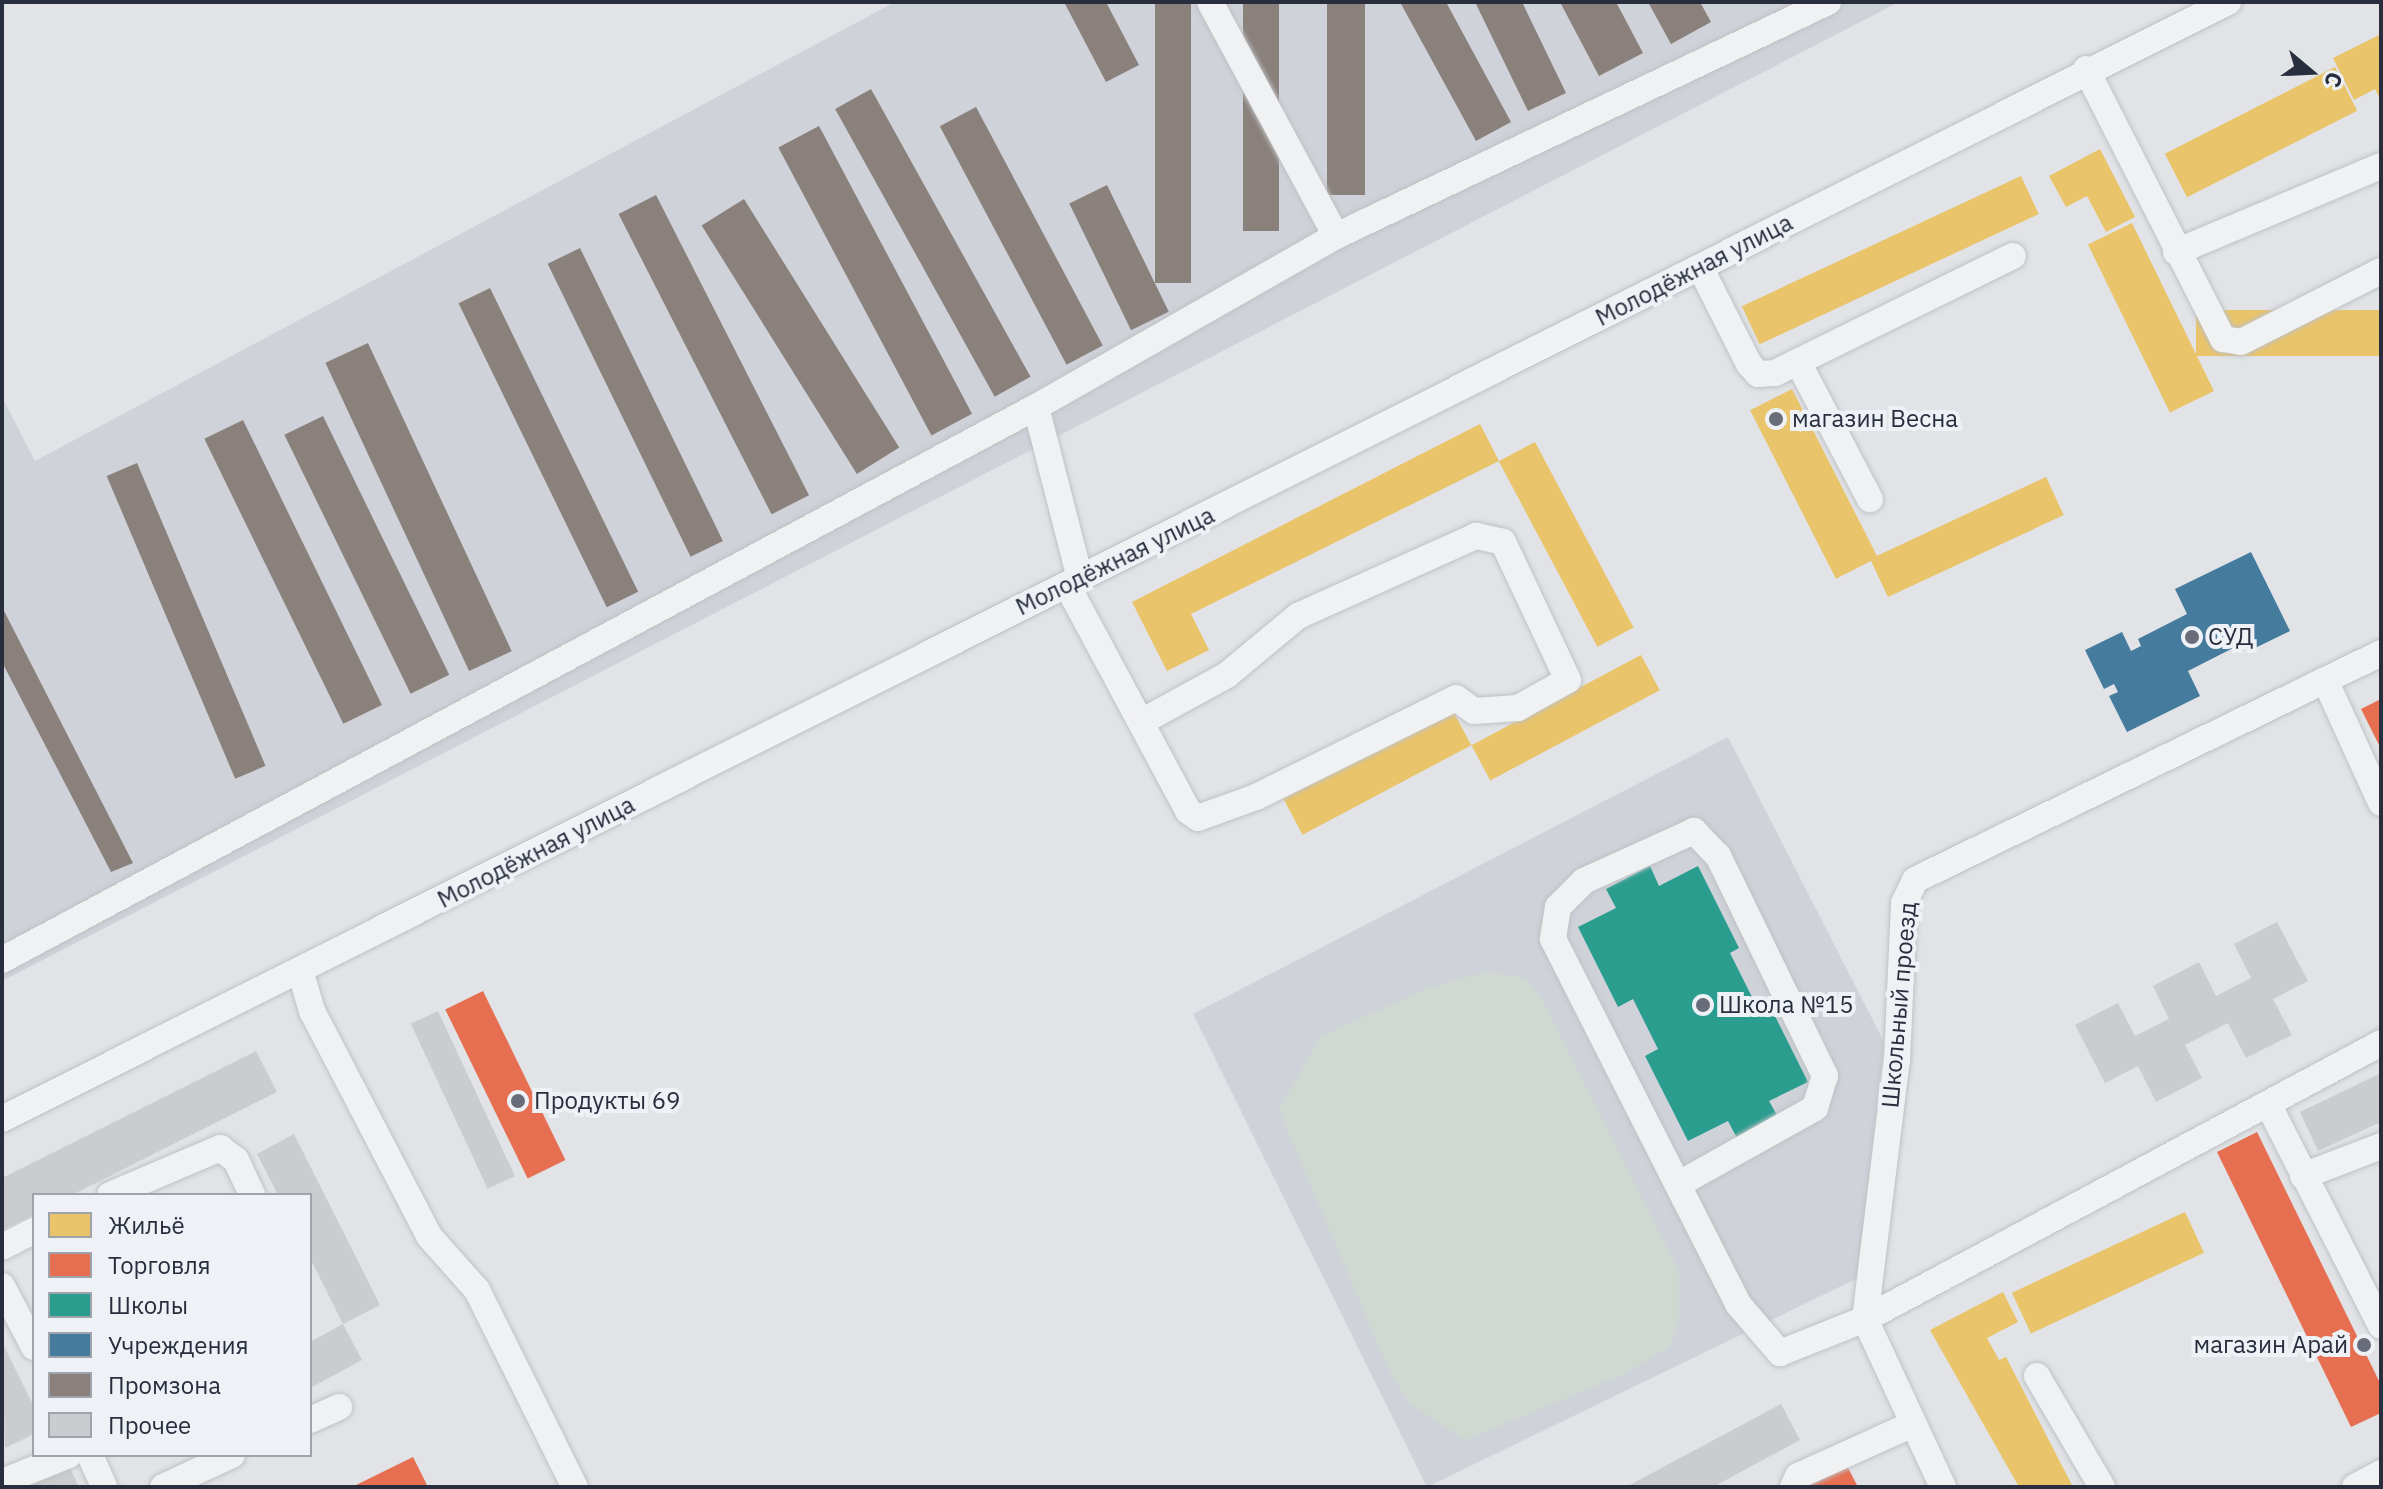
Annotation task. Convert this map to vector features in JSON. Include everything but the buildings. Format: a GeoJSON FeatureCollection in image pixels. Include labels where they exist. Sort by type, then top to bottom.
{"type":"FeatureCollection","features":[{"type":"Feature","properties":{"kind":"street"},"geometry":{"type":"LineString","coordinates":[[1210,2],[1336,236]]}},
{"type":"Feature","properties":{"kind":"street"},"geometry":{"type":"LineString","coordinates":[[2,960],[1036,407],[1336,236],[1828,2]]}},
{"type":"Feature","properties":{"kind":"street","name":"Молодёжная улица"},"geometry":{"type":"LineString","coordinates":[[2,1119],[1700,267],[2086,69],[2228,2]]}},
{"type":"Feature","properties":{"kind":"street"},"geometry":{"type":"LineString","coordinates":[[2086,69],[2215,333],[2241,342],[2381,271]]}},
{"type":"Feature","properties":{"kind":"street"},"geometry":{"type":"LineString","coordinates":[[2176,252],[2381,166]]}},
{"type":"Feature","properties":{"kind":"street"},"geometry":{"type":"LineString","coordinates":[[1700,267],[1758,374],[1798,362],[2013,256]]}},
{"type":"Feature","properties":{"kind":"street"},"geometry":{"type":"LineString","coordinates":[[1798,362],[1870,499]]}},
{"type":"Feature","properties":{"kind":"street"},"geometry":{"type":"LineString","coordinates":[[1036,407],[1073,582],[1141,722],[1188,811],[1208,818],[1456,698],[1474,711],[1518,708],[1568,680],[1503,542],[1476,536],[1298,616],[1227,675],[1141,722]]}},
{"type":"Feature","properties":{"kind":"street","name":"Школьный проезд"},"geometry":{"type":"LineString","coordinates":[[1865,1319],[1897,1060],[1904,903],[1915,880],[2381,653]]}},
{"type":"Feature","properties":{"kind":"street"},"geometry":{"type":"LineString","coordinates":[[2325,680],[2381,803]]}},
{"type":"Feature","properties":{"kind":"street"},"geometry":{"type":"LineString","coordinates":[[1679,1184],[1815,1108],[1825,1076],[1718,856],[1694,831],[1584,881],[1551,924],[1738,1304],[1780,1353],[1865,1319],[2381,1043]]}},
{"type":"Feature","properties":{"kind":"street"},"geometry":{"type":"LineString","coordinates":[[300,970],[312,1011],[429,1236],[477,1290],[575,1487]]}},
{"type":"Feature","properties":{"kind":"street"},"geometry":{"type":"LineString","coordinates":[[2268,1104],[2380,1320]]}},
{"type":"Feature","properties":{"kind":"street"},"geometry":{"type":"LineString","coordinates":[[2303,1176],[2381,1146]]}},
{"type":"Feature","properties":{"kind":"street"},"geometry":{"type":"LineString","coordinates":[[115,1193],[220,1148],[236,1160],[251,1193]]}},
{"type":"Feature","properties":{"kind":"street"},"geometry":{"type":"LineString","coordinates":[[2,1247],[32,1232]]}},
{"type":"Feature","properties":{"kind":"street"},"geometry":{"type":"LineString","coordinates":[[2,1286],[32,1343]]}},
{"type":"Feature","properties":{"kind":"street"},"geometry":{"type":"LineString","coordinates":[[1865,1319],[1911,1425],[1943,1487]]}},
{"type":"Feature","properties":{"kind":"street"},"geometry":{"type":"LineString","coordinates":[[2037,1376],[2102,1487]]}},
{"type":"Feature","properties":{"kind":"street"},"geometry":{"type":"LineString","coordinates":[[312,1419],[339,1407]]}},
{"type":"Feature","properties":{"kind":"street"},"geometry":{"type":"LineString","coordinates":[[1793,1487],[1798,1476],[1911,1425]]}},
{"type":"Feature","properties":{"kind":"street"},"geometry":{"type":"LineString","coordinates":[[2,1482],[64,1457]]}},
{"type":"Feature","properties":{"kind":"street"},"geometry":{"type":"LineString","coordinates":[[91,1457],[104,1487]]}},
{"type":"Feature","properties":{"kind":"street"},"geometry":{"type":"LineString","coordinates":[[163,1487],[228,1457]]}},
{"type":"Feature","properties":{"kind":"street"},"geometry":{"type":"LineString","coordinates":[[2355,1487],[2381,1473]]}},
{"type":"Feature","properties":{"kind":"shaded area"},"geometry":{"type":"Polygon","coordinates":[[[895,2],[1899,2],[2,981],[2,397],[35,461],[895,2]]]}},
{"type":"Feature","properties":{"kind":"shaded area"},"geometry":{"type":"Polygon","coordinates":[[[1728,737],[1884,1042],[1858,1278],[1427,1487],[1193,1014],[1728,737]]]}},
{"type":"Feature","properties":{"kind":"shaded area"},"geometry":{"type":"Polygon","coordinates":[[[1486,972],[1527,978],[1543,1001],[1679,1271],[1679,1317],[1671,1346],[1622,1375],[1466,1440],[1409,1403],[1387,1366],[1279,1110],[1320,1037],[1427,988],[1486,972]]]}},
{"type":"Feature","properties":{"kind":"place","name":"магазин Весна"},"geometry":{"type":"Point","coordinates":[1776,419]}},
{"type":"Feature","properties":{"kind":"place","name":"СУД"},"geometry":{"type":"Point","coordinates":[2192,637]}},
{"type":"Feature","properties":{"kind":"place","name":"Школа №15"},"geometry":{"type":"Point","coordinates":[1703,1005]}},
{"type":"Feature","properties":{"kind":"place","name":"Продукты 69"},"geometry":{"type":"Point","coordinates":[518,1101]}},
{"type":"Feature","properties":{"kind":"place","name":"магазин Арай"},"geometry":{"type":"Point","coordinates":[2364,1345]}}]}
